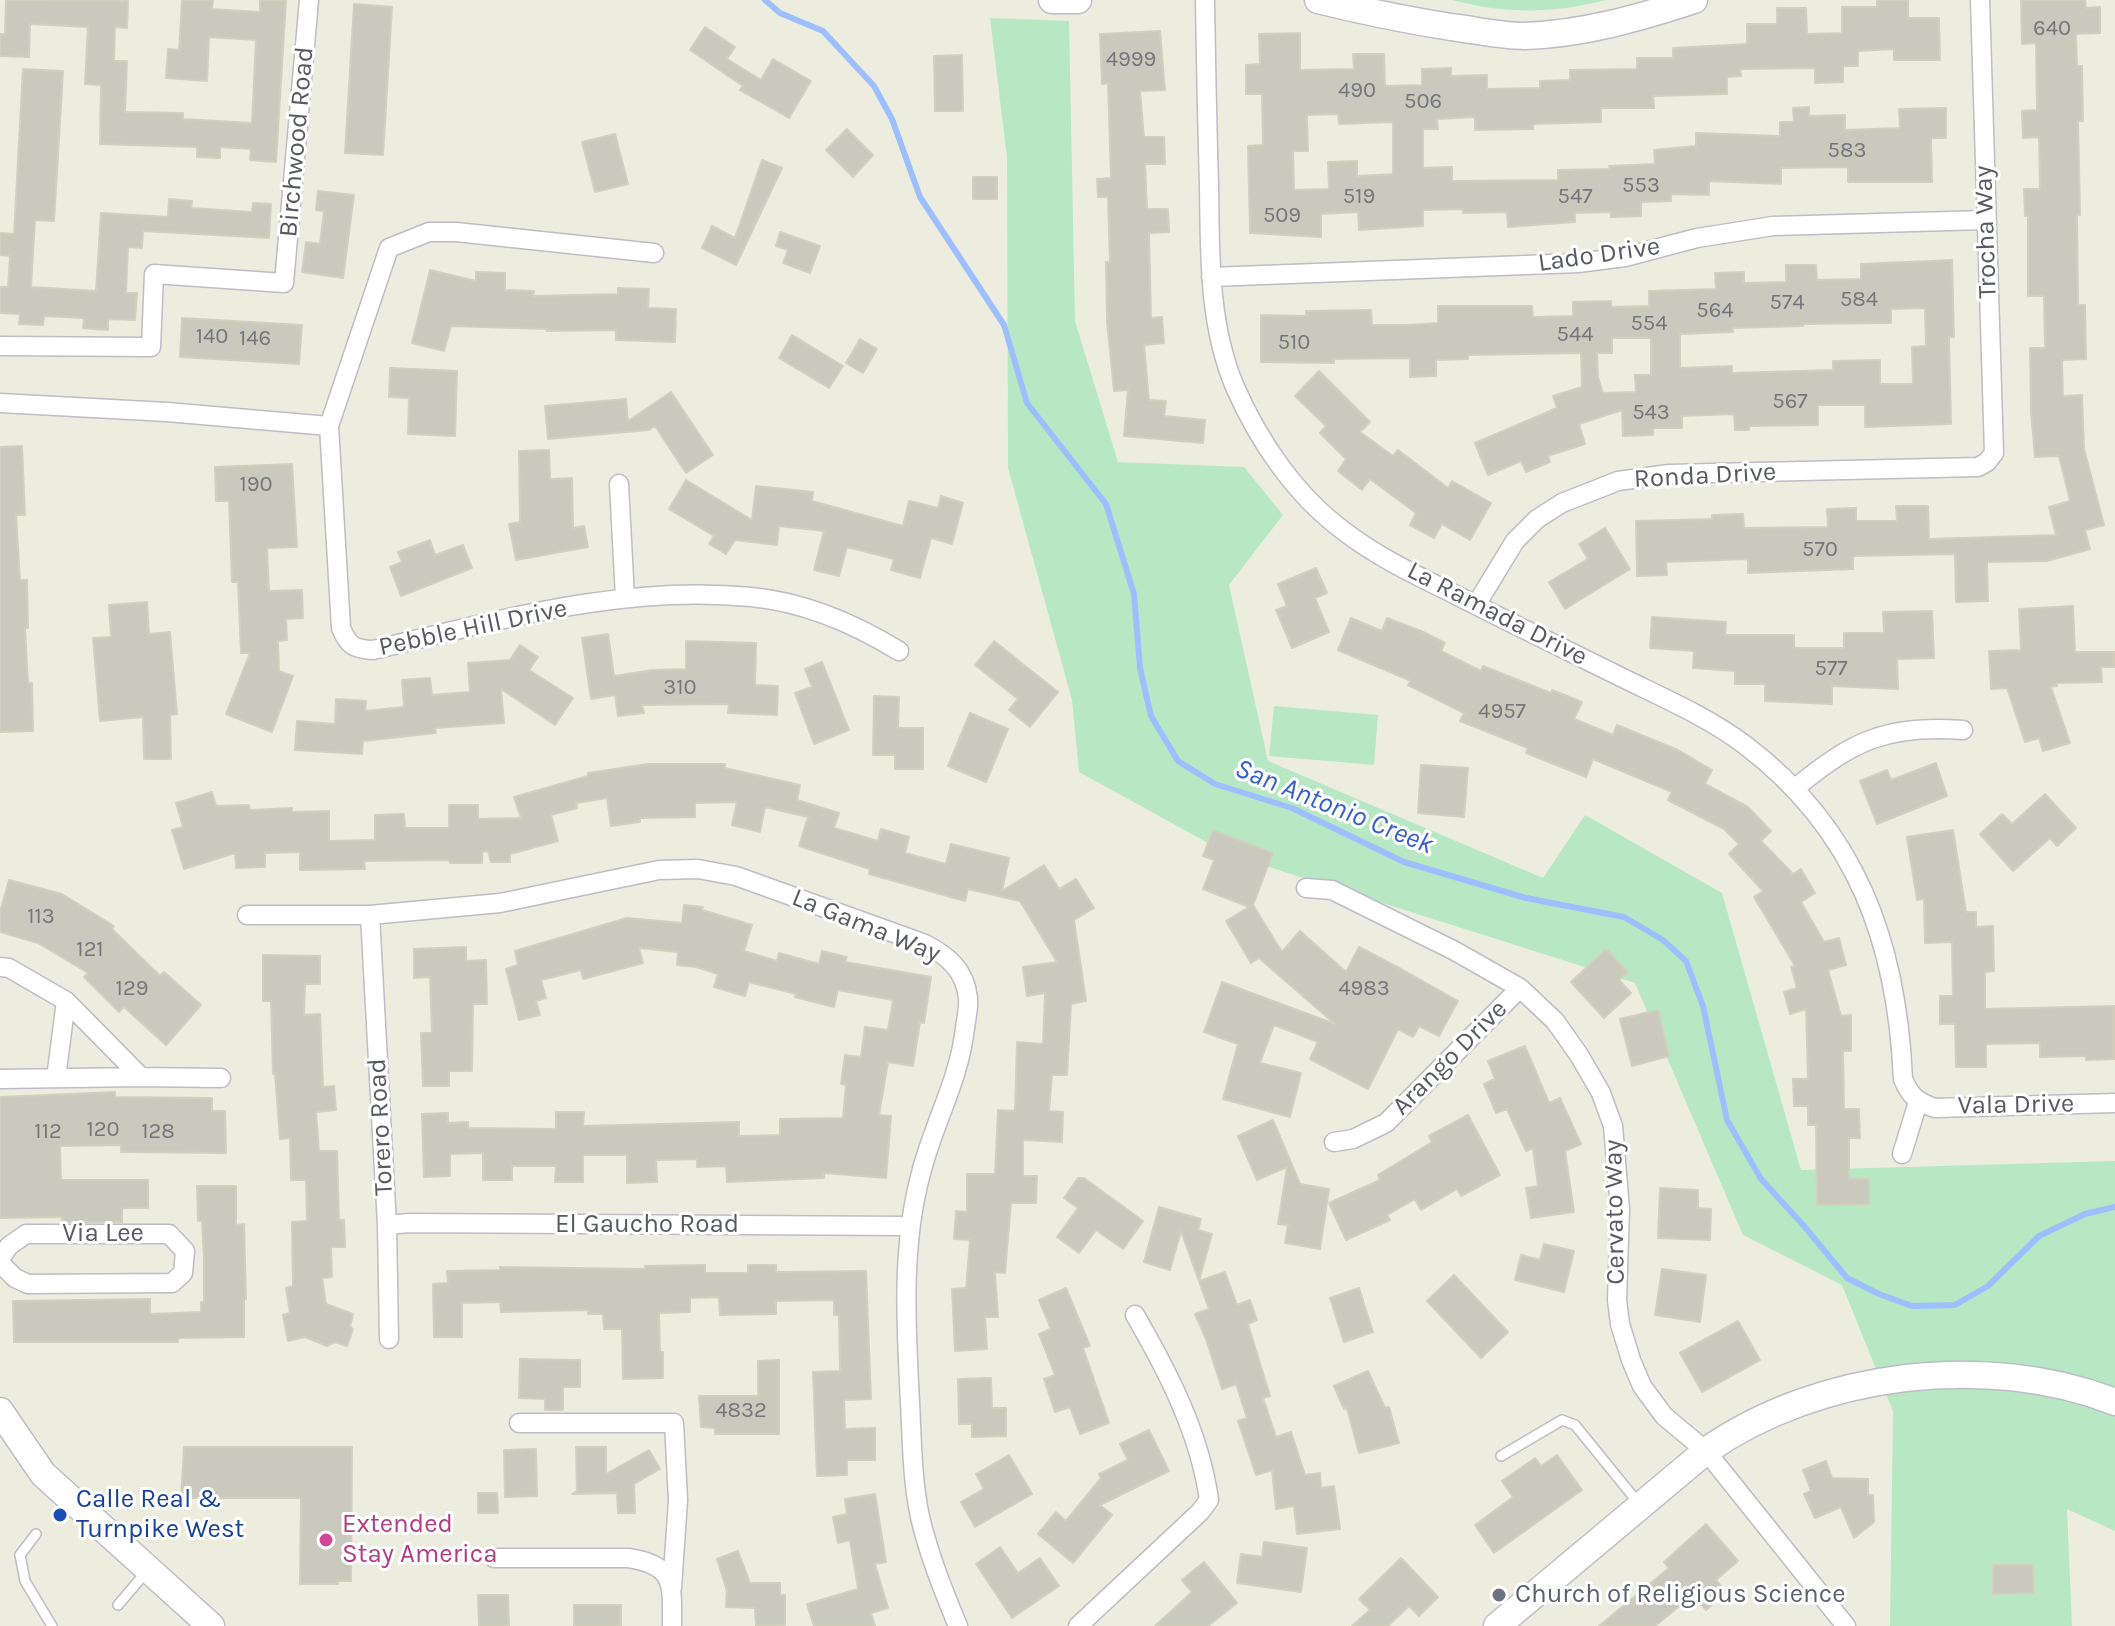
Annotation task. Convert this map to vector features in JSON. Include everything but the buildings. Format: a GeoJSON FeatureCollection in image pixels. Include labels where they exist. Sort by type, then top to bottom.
{"type":"FeatureCollection","features":[{"type":"Feature","properties":{"kind":"street","name":"Birchwood Road"},"geometry":{"type":"LineString","coordinates":[[0,346],[151,347],[154,274],[284,283],[309,0]]}},
{"type":"Feature","properties":{"kind":"street"},"geometry":{"type":"LineString","coordinates":[[1052,0],[1078,0]]}},
{"type":"Feature","properties":{"kind":"street","name":"La Ramada Drive"},"geometry":{"type":"LineString","coordinates":[[1205,0],[1211,277],[1220,339],[1234,384],[1255,428],[1278,463],[1321,512],[1344,532],[1401,567],[1712,723],[1745,746],[1794,789],[1839,848],[1867,897],[1880,930],[1896,994],[1903,1079],[1908,1092],[1918,1102]]}},
{"type":"Feature","properties":{"kind":"street"},"geometry":{"type":"LineString","coordinates":[[1318,0],[1381,16],[1525,36],[1634,20],[1694,0]]}},
{"type":"Feature","properties":{"kind":"street","name":"Trocha Way"},"geometry":{"type":"LineString","coordinates":[[1980,0],[1994,453],[1987,462]]}},
{"type":"Feature","properties":{"kind":"street","name":"Lado Drive"},"geometry":{"type":"LineString","coordinates":[[1211,277],[1578,263],[1625,257],[1697,238],[1773,226],[1985,220]]}},
{"type":"Feature","properties":{"kind":"street"},"geometry":{"type":"LineString","coordinates":[[0,403],[167,412],[329,426],[389,248],[429,232],[456,232],[654,253]]}},
{"type":"Feature","properties":{"kind":"street","name":"Pebble Hill Drive"},"geometry":{"type":"LineString","coordinates":[[329,426],[341,649],[373,650],[526,614],[625,598],[698,594],[753,597],[805,607],[865,631],[899,651]]}},
{"type":"Feature","properties":{"kind":"street","name":"Ronda Drive"},"geometry":{"type":"LineString","coordinates":[[1476,605],[1515,541],[1537,519],[1562,503],[1618,481],[1669,474],[1978,467],[1987,462]]}},
{"type":"Feature","properties":{"kind":"street"},"geometry":{"type":"LineString","coordinates":[[619,484],[625,598]]}},
{"type":"Feature","properties":{"kind":"street"},"geometry":{"type":"LineString","coordinates":[[1794,789],[1849,749],[1888,732],[1931,727],[1963,730]]}},
{"type":"Feature","properties":{"kind":"street","name":"La Gama Way"},"geometry":{"type":"LineString","coordinates":[[247,915],[370,915],[500,903],[659,870],[698,869],[736,876],[925,944],[947,956],[962,975],[968,999],[956,1079],[921,1171],[908,1226],[906,1337],[913,1478],[933,1566],[958,1626]]}},
{"type":"Feature","properties":{"kind":"street","name":"Cervato Way"},"geometry":{"type":"LineString","coordinates":[[1306,888],[1332,890],[1345,896],[1520,988],[1555,1021],[1601,1093],[1613,1126],[1620,1209],[1617,1300],[1620,1324],[1642,1386],[1664,1416],[1706,1451],[1846,1626]]}},
{"type":"Feature","properties":{"kind":"street","name":"Torero Road"},"geometry":{"type":"LineString","coordinates":[[370,915],[387,1225],[389,1339]]}},
{"type":"Feature","properties":{"kind":"street"},"geometry":{"type":"LineString","coordinates":[[0,967],[9,968],[66,1001],[141,1077]]}},
{"type":"Feature","properties":{"kind":"street","name":"Arango Drive"},"geometry":{"type":"LineString","coordinates":[[1334,1142],[1353,1139],[1386,1123],[1520,988]]}},
{"type":"Feature","properties":{"kind":"street"},"geometry":{"type":"LineString","coordinates":[[56,1078],[66,1001]]}},
{"type":"Feature","properties":{"kind":"street"},"geometry":{"type":"LineString","coordinates":[[0,1079],[221,1078]]}},
{"type":"Feature","properties":{"kind":"street"},"geometry":{"type":"LineString","coordinates":[[1902,1154],[1918,1102]]}},
{"type":"Feature","properties":{"kind":"street","name":"Vala Drive"},"geometry":{"type":"LineString","coordinates":[[1918,1102],[1935,1108],[2115,1103]]}},
{"type":"Feature","properties":{"kind":"street","name":"El Gaucho Road"},"geometry":{"type":"LineString","coordinates":[[387,1225],[908,1226]]}},
{"type":"Feature","properties":{"kind":"street","name":"Via Lee"},"geometry":{"type":"LineString","coordinates":[[26,1234],[169,1234],[185,1251],[183,1273],[172,1283],[28,1284],[15,1278],[0,1261],[9,1246],[26,1234]]}},
{"type":"Feature","properties":{"kind":"street"},"geometry":{"type":"LineString","coordinates":[[1078,1626],[1200,1512],[1209,1500],[1206,1478],[1172,1379],[1135,1315]]}},
{"type":"Feature","properties":{"kind":"street"},"geometry":{"type":"LineString","coordinates":[[1497,1626],[1706,1451],[1732,1432],[1808,1398],[1857,1385],[1907,1377],[1989,1376],[2088,1392],[2115,1402]]}},
{"type":"Feature","properties":{"kind":"street"},"geometry":{"type":"LineString","coordinates":[[0,1411],[43,1474],[211,1626]]}},
{"type":"Feature","properties":{"kind":"street"},"geometry":{"type":"LineString","coordinates":[[519,1423],[674,1423],[678,1500],[672,1626]]}},
{"type":"Feature","properties":{"kind":"street"},"geometry":{"type":"LineString","coordinates":[[494,1558],[628,1558],[649,1561],[665,1573],[672,1588]]}},
{"type":"Feature","properties":{"kind":"lane"},"geometry":{"type":"LineString","coordinates":[[1501,1456],[1562,1420],[1575,1425],[1640,1506]]}},
{"type":"Feature","properties":{"kind":"lane"},"geometry":{"type":"LineString","coordinates":[[36,1534],[20,1555],[25,1581],[52,1626]]}},
{"type":"Feature","properties":{"kind":"lane"},"geometry":{"type":"LineString","coordinates":[[118,1605],[149,1568]]}},
{"type":"Feature","properties":{"kind":"green space"},"geometry":{"type":"Polygon","coordinates":[[[1452,0],[1606,0],[1547,10],[1510,10],[1452,0]]]}},
{"type":"Feature","properties":{"kind":"green space"},"geometry":{"type":"Polygon","coordinates":[[[990,18],[1069,21],[1075,321],[1118,462],[1244,467],[1283,515],[1229,585],[1268,761],[1543,878],[1585,815],[1722,893],[1801,1170],[2115,1161],[2115,1531],[2067,1509],[2072,1626],[1890,1626],[1893,1411],[1842,1285],[1743,1235],[1635,983],[1228,854],[1079,772],[1072,700],[1008,468],[1007,158],[990,18]]]}},
{"type":"Feature","properties":{"kind":"green space"},"geometry":{"type":"Polygon","coordinates":[[[1274,706],[1378,715],[1374,765],[1269,756],[1274,706]]]}},
{"type":"Feature","properties":{"kind":"waterway","name":"San Antonio Creek"},"geometry":{"type":"LineString","coordinates":[[765,0],[780,13],[823,31],[874,86],[892,119],[920,197],[1004,325],[1027,403],[1106,504],[1134,594],[1140,668],[1151,716],[1178,761],[1215,784],[1292,808],[1404,862],[1526,898],[1624,917],[1663,940],[1686,961],[1703,1006],[1727,1120],[1761,1179],[1847,1278],[1879,1294],[1912,1306],[1955,1305],[1988,1286],[2039,1236],[2085,1214],[2115,1207]]}},
{"type":"Feature","properties":{"kind":"place","name":"Calle Real & Turnpike West"},"geometry":{"type":"Point","coordinates":[60,1515]}},
{"type":"Feature","properties":{"kind":"place","name":"Extended Stay America"},"geometry":{"type":"Point","coordinates":[326,1540]}},
{"type":"Feature","properties":{"kind":"place","name":"Church of Religious Science"},"geometry":{"type":"Point","coordinates":[1499,1595]}}]}
